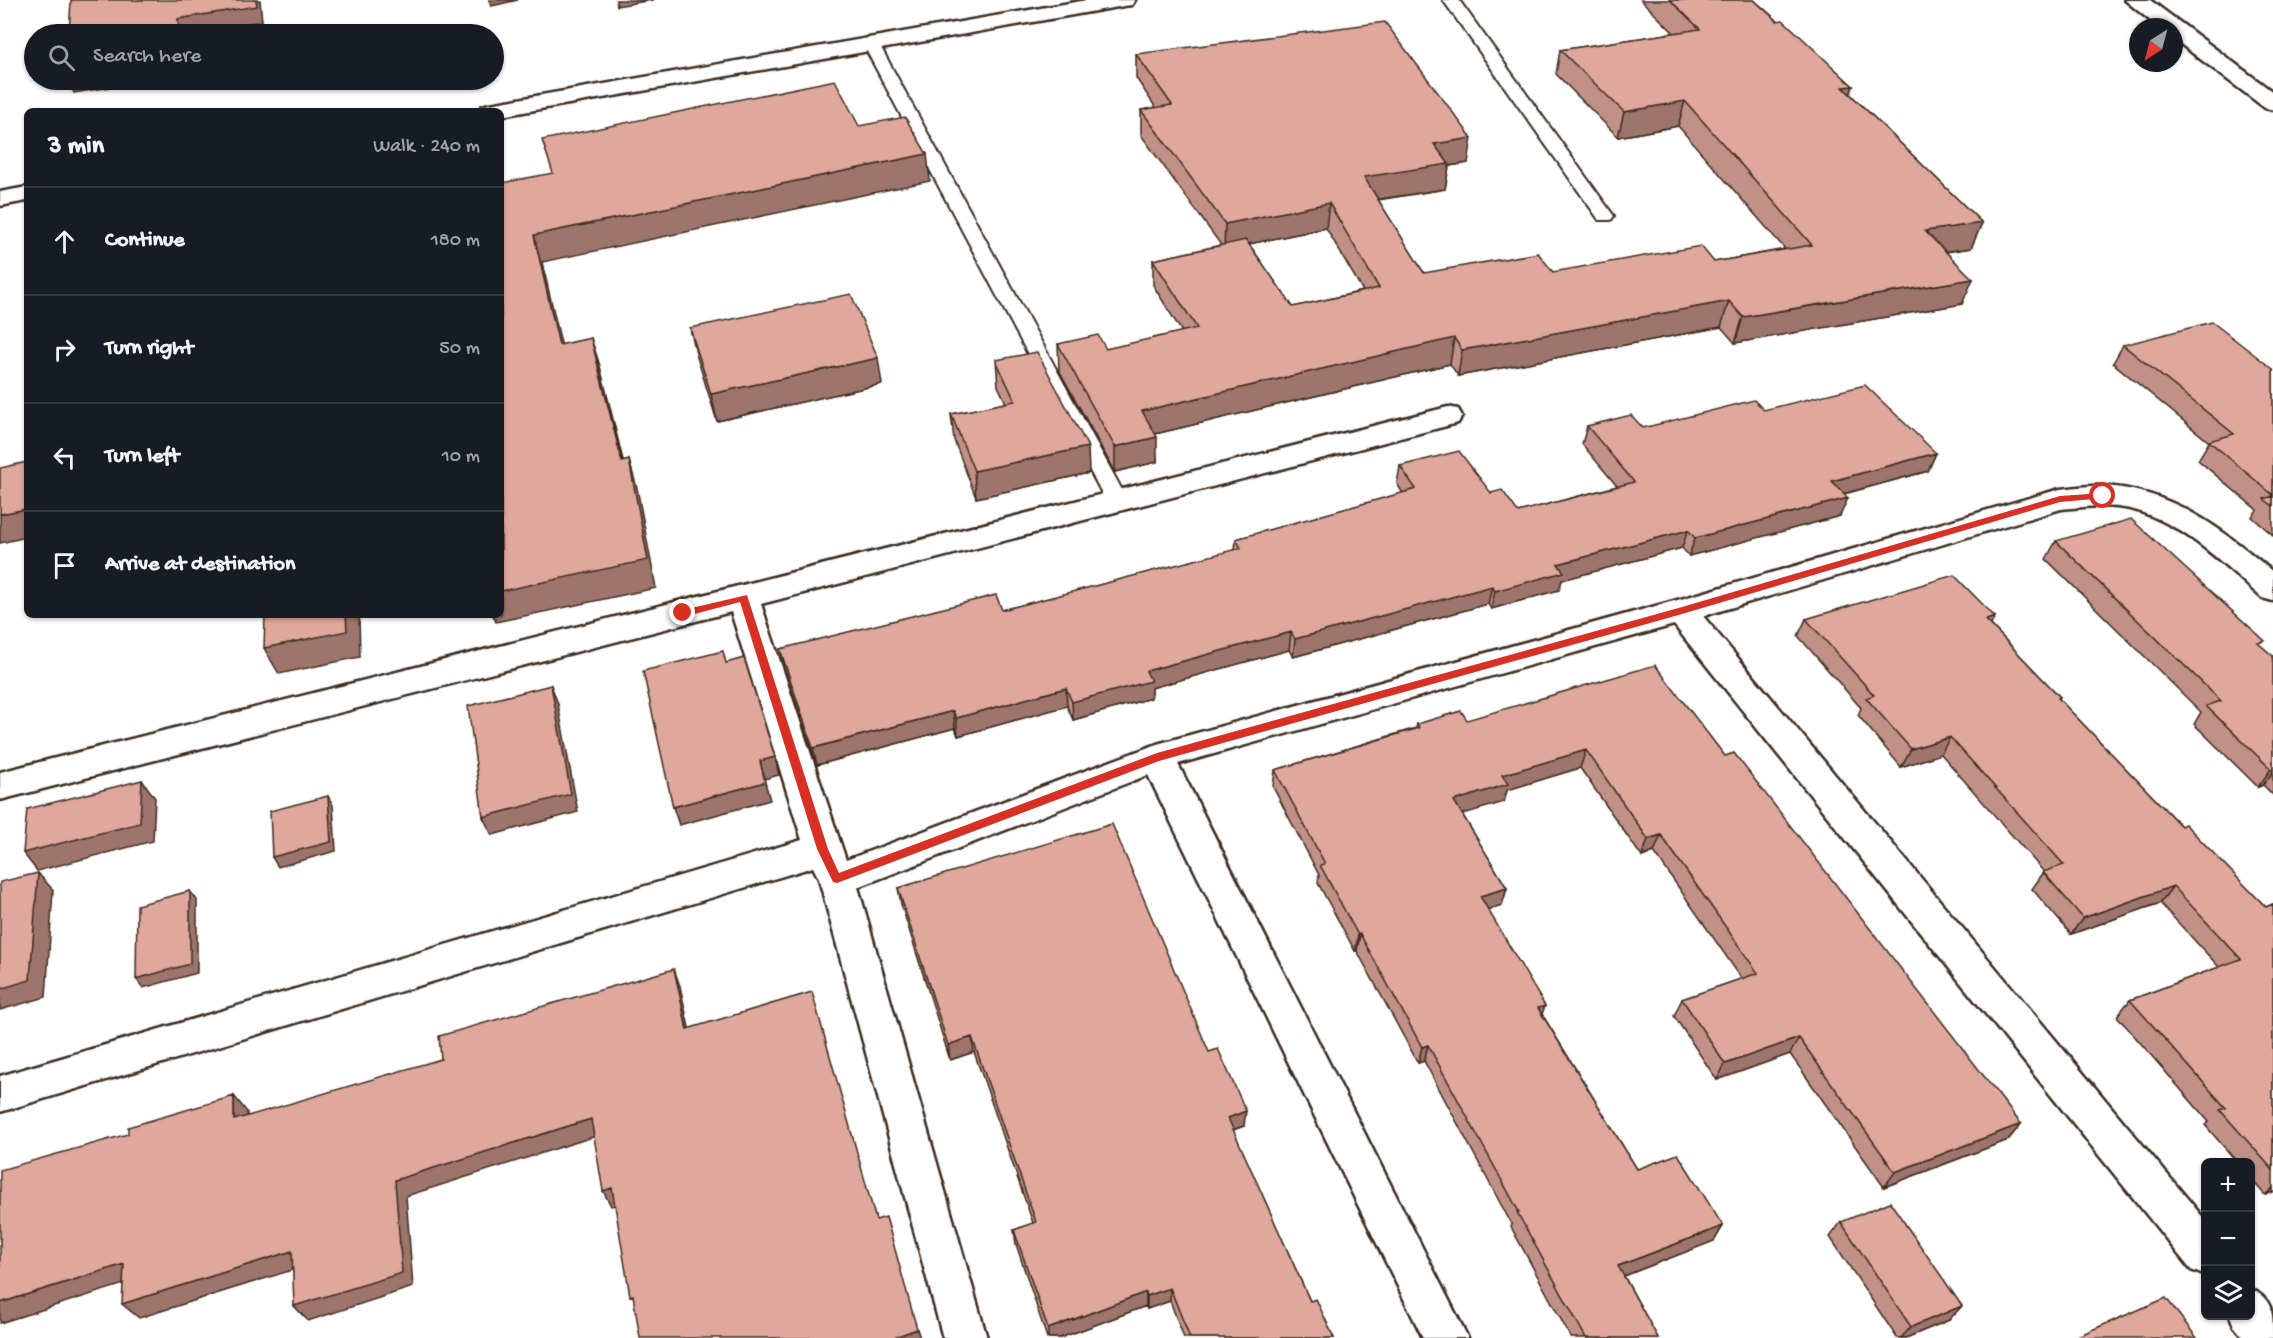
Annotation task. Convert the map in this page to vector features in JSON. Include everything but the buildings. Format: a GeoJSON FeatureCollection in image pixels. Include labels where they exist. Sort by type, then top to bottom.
{"type":"FeatureCollection","features":[{"type":"Feature","properties":{"kind":"street"},"geometry":{"type":"LineString","coordinates":[[504,109],[1124,0]]}},
{"type":"Feature","properties":{"kind":"street"},"geometry":{"type":"LineString","coordinates":[[2136,0],[2160,18]]}},
{"type":"Feature","properties":{"kind":"street"},"geometry":{"type":"LineString","coordinates":[[2183,36],[2273,103]]}},
{"type":"Feature","properties":{"kind":"street"},"geometry":{"type":"LineString","coordinates":[[0,199],[24,195]]}},
{"type":"Feature","properties":{"kind":"street"},"geometry":{"type":"LineString","coordinates":[[0,786],[1448,416]]}},
{"type":"Feature","properties":{"kind":"street"},"geometry":{"type":"LineString","coordinates":[[0,1094],[830,864],[1157,757],[1682,611],[2060,499],[2103,496],[2139,501],[2178,516],[2213,537],[2273,590]]}},
{"type":"Feature","properties":{"kind":"street"},"geometry":{"type":"LineString","coordinates":[[743,598],[830,864],[965,1338]]}},
{"type":"Feature","properties":{"kind":"street"},"geometry":{"type":"LineString","coordinates":[[1682,611],[2201,1250]]}},
{"type":"Feature","properties":{"kind":"street"},"geometry":{"type":"LineString","coordinates":[[1157,757],[1446,1338]]}},
{"type":"Feature","properties":{"kind":"street"},"geometry":{"type":"LineString","coordinates":[[2255,1316],[2273,1338]]}},
{"type":"Feature","properties":{"kind":"lane"},"geometry":{"type":"LineString","coordinates":[[1451,0],[1605,216]]}},
{"type":"Feature","properties":{"kind":"lane"},"geometry":{"type":"LineString","coordinates":[[871,44],[1117,501]]}},
{"type":"Feature","properties":{"kind":"route"},"geometry":{"type":"LineString","coordinates":[[683,613],[743,598],[823,849],[837,879],[1157,757],[1682,611],[2060,499],[2103,496]]}}]}
